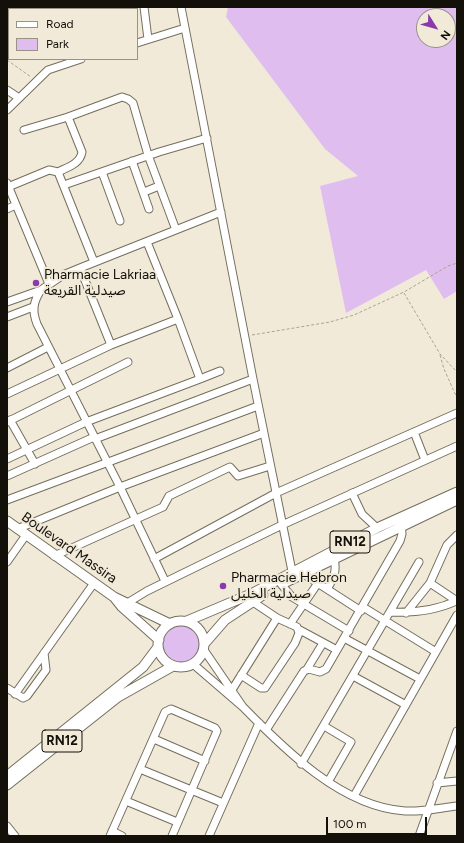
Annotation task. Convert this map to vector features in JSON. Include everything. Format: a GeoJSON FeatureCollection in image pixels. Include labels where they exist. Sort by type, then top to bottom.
{"type":"FeatureCollection","features":[{"type":"Feature","properties":{"kind":"main road","name":"RN12"},"geometry":{"type":"LineString","coordinates":[[7,785],[116,694],[143,667],[158,644],[161,634],[170,624],[178,621],[187,621],[248,599],[281,584],[293,574],[302,573],[334,558],[457,492]]}},
{"type":"Feature","properties":{"kind":"main road","name":"RN12"},"geometry":{"type":"LineString","coordinates":[[7,776],[116,694],[173,666],[180,667],[194,664],[200,658],[204,647],[225,620],[248,599],[377,528],[401,522],[457,500]]}},
{"type":"Feature","properties":{"kind":"main road","name":"Boulevard Massira"},"geometry":{"type":"LineString","coordinates":[[7,522],[124,605]]}},
{"type":"Feature","properties":{"kind":"main road"},"geometry":{"type":"LineString","coordinates":[[124,605],[170,624]]}},
{"type":"Feature","properties":{"kind":"main road"},"geometry":{"type":"LineString","coordinates":[[124,605],[158,644],[163,658],[173,666]]}},
{"type":"Feature","properties":{"kind":"main road"},"geometry":{"type":"LineString","coordinates":[[187,621],[201,632],[204,647]]}},
{"type":"Feature","properties":{"kind":"street"},"geometry":{"type":"LineString","coordinates":[[144,7],[148,39]]}},
{"type":"Feature","properties":{"kind":"street"},"geometry":{"type":"LineString","coordinates":[[181,7],[246,336],[258,406],[293,574]]}},
{"type":"Feature","properties":{"kind":"street"},"geometry":{"type":"LineString","coordinates":[[138,43],[185,28]]}},
{"type":"Feature","properties":{"kind":"street"},"geometry":{"type":"LineString","coordinates":[[7,110],[48,70],[79,60]]}},
{"type":"Feature","properties":{"kind":"street"},"geometry":{"type":"LineString","coordinates":[[7,90],[19,98]]}},
{"type":"Feature","properties":{"kind":"street"},"geometry":{"type":"LineString","coordinates":[[24,130],[68,117],[122,97],[128,99],[132,103],[148,155],[176,230]]}},
{"type":"Feature","properties":{"kind":"street"},"geometry":{"type":"LineString","coordinates":[[49,284],[8,185],[49,170],[58,172],[79,160],[82,152],[68,117]]}},
{"type":"Feature","properties":{"kind":"street"},"geometry":{"type":"LineString","coordinates":[[64,185],[148,155],[207,138]]}},
{"type":"Feature","properties":{"kind":"street"},"geometry":{"type":"LineString","coordinates":[[132,161],[149,209]]}},
{"type":"Feature","properties":{"kind":"street"},"geometry":{"type":"LineString","coordinates":[[58,172],[94,262]]}},
{"type":"Feature","properties":{"kind":"street"},"geometry":{"type":"LineString","coordinates":[[102,172],[120,221]]}},
{"type":"Feature","properties":{"kind":"street"},"geometry":{"type":"LineString","coordinates":[[144,192],[159,186]]}},
{"type":"Feature","properties":{"kind":"street"},"geometry":{"type":"LineString","coordinates":[[7,209],[16,205]]}},
{"type":"Feature","properties":{"kind":"street"},"geometry":{"type":"LineString","coordinates":[[7,302],[41,290],[49,284],[94,262],[222,212]]}},
{"type":"Feature","properties":{"kind":"street"},"geometry":{"type":"LineString","coordinates":[[147,242],[200,379]]}},
{"type":"Feature","properties":{"kind":"street"},"geometry":{"type":"LineString","coordinates":[[80,268],[111,345]]}},
{"type":"Feature","properties":{"kind":"street"},"geometry":{"type":"LineString","coordinates":[[41,290],[33,307],[37,324],[70,392],[136,519],[165,581]]}},
{"type":"Feature","properties":{"kind":"street"},"geometry":{"type":"LineString","coordinates":[[7,317],[33,307]]}},
{"type":"Feature","properties":{"kind":"street"},"geometry":{"type":"LineString","coordinates":[[7,394],[59,368],[111,345],[178,319]]}},
{"type":"Feature","properties":{"kind":"street"},"geometry":{"type":"LineString","coordinates":[[7,368],[48,347]]}},
{"type":"Feature","properties":{"kind":"street"},"geometry":{"type":"LineString","coordinates":[[35,464],[8,421],[70,392],[128,362]]}},
{"type":"Feature","properties":{"kind":"street"},"geometry":{"type":"LineString","coordinates":[[7,459],[86,422],[220,371]]}},
{"type":"Feature","properties":{"kind":"street"},"geometry":{"type":"LineString","coordinates":[[7,476],[94,438],[253,379]]}},
{"type":"Feature","properties":{"kind":"street"},"geometry":{"type":"LineString","coordinates":[[7,500],[258,406]]}},
{"type":"Feature","properties":{"kind":"street"},"geometry":{"type":"LineString","coordinates":[[154,559],[276,493],[457,413]]}},
{"type":"Feature","properties":{"kind":"street"},"geometry":{"type":"LineString","coordinates":[[414,432],[425,460]]}},
{"type":"Feature","properties":{"kind":"street"},"geometry":{"type":"LineString","coordinates":[[17,528],[120,487],[264,433]]}},
{"type":"Feature","properties":{"kind":"street"},"geometry":{"type":"LineString","coordinates":[[124,605],[165,581],[282,525],[457,446]]}},
{"type":"Feature","properties":{"kind":"street"},"geometry":{"type":"LineString","coordinates":[[54,556],[163,507],[169,496],[230,468],[238,476],[270,466]]}},
{"type":"Feature","properties":{"kind":"street"},"geometry":{"type":"LineString","coordinates":[[352,493],[362,514],[377,528]]}},
{"type":"Feature","properties":{"kind":"street"},"geometry":{"type":"LineString","coordinates":[[307,669],[320,672],[323,670],[349,631],[400,542],[401,522]]}},
{"type":"Feature","properties":{"kind":"street"},"geometry":{"type":"LineString","coordinates":[[7,562],[26,535]]}},
{"type":"Feature","properties":{"kind":"street"},"geometry":{"type":"LineString","coordinates":[[406,613],[430,583],[447,545],[457,535]]}},
{"type":"Feature","properties":{"kind":"street"},"geometry":{"type":"LineString","coordinates":[[327,589],[335,576],[336,568],[334,558]]}},
{"type":"Feature","properties":{"kind":"street"},"geometry":{"type":"LineString","coordinates":[[302,764],[419,562]]}},
{"type":"Feature","properties":{"kind":"street"},"geometry":{"type":"LineString","coordinates":[[302,573],[436,652]]}},
{"type":"Feature","properties":{"kind":"street"},"geometry":{"type":"LineString","coordinates":[[15,694],[94,583]]}},
{"type":"Feature","properties":{"kind":"street"},"geometry":{"type":"LineString","coordinates":[[290,624],[318,583]]}},
{"type":"Feature","properties":{"kind":"street"},"geometry":{"type":"LineString","coordinates":[[430,583],[457,601]]}},
{"type":"Feature","properties":{"kind":"street"},"geometry":{"type":"LineString","coordinates":[[281,584],[292,598],[349,631]]}},
{"type":"Feature","properties":{"kind":"street"},"geometry":{"type":"LineString","coordinates":[[248,599],[277,618],[336,650]]}},
{"type":"Feature","properties":{"kind":"street"},"geometry":{"type":"LineString","coordinates":[[390,612],[406,613],[440,608],[457,601]]}},
{"type":"Feature","properties":{"kind":"street"},"geometry":{"type":"LineString","coordinates":[[354,796],[457,615]]}},
{"type":"Feature","properties":{"kind":"street"},"geometry":{"type":"LineString","coordinates":[[230,693],[277,618]]}},
{"type":"Feature","properties":{"kind":"street"},"geometry":{"type":"LineString","coordinates":[[241,676],[261,688],[265,688],[295,643],[299,633],[298,629]]}},
{"type":"Feature","properties":{"kind":"street"},"geometry":{"type":"LineString","coordinates":[[344,638],[420,679]]}},
{"type":"Feature","properties":{"kind":"street"},"geometry":{"type":"LineString","coordinates":[[266,730],[323,643]]}},
{"type":"Feature","properties":{"kind":"street"},"geometry":{"type":"LineString","coordinates":[[204,647],[230,693]]}},
{"type":"Feature","properties":{"kind":"street"},"geometry":{"type":"LineString","coordinates":[[7,688],[23,698],[28,696],[44,674],[47,665],[44,653]]}},
{"type":"Feature","properties":{"kind":"street"},"geometry":{"type":"LineString","coordinates":[[194,664],[230,693],[302,764],[328,782],[354,796],[380,807],[406,811],[457,806]]}},
{"type":"Feature","properties":{"kind":"street"},"geometry":{"type":"LineString","coordinates":[[352,676],[406,705]]}},
{"type":"Feature","properties":{"kind":"street"},"geometry":{"type":"LineString","coordinates":[[122,836],[111,834],[165,712],[171,709],[215,728],[217,731],[217,735],[172,836]]}},
{"type":"Feature","properties":{"kind":"street"},"geometry":{"type":"LineString","coordinates":[[209,836],[259,723]]}},
{"type":"Feature","properties":{"kind":"street"},"geometry":{"type":"LineString","coordinates":[[324,726],[351,742],[328,782]]}},
{"type":"Feature","properties":{"kind":"street"},"geometry":{"type":"LineString","coordinates":[[419,836],[438,783],[453,751],[457,731]]}},
{"type":"Feature","properties":{"kind":"street"},"geometry":{"type":"LineString","coordinates":[[154,739],[205,761]]}},
{"type":"Feature","properties":{"kind":"street"},"geometry":{"type":"LineString","coordinates":[[140,769],[223,803]]}},
{"type":"Feature","properties":{"kind":"street"},"geometry":{"type":"LineString","coordinates":[[438,783],[457,781]]}},
{"type":"Feature","properties":{"kind":"street"},"geometry":{"type":"LineString","coordinates":[[126,801],[177,822]]}},
{"type":"Feature","properties":{"kind":"path"},"geometry":{"type":"LineString","coordinates":[[7,60],[36,81]]}},
{"type":"Feature","properties":{"kind":"path"},"geometry":{"type":"LineString","coordinates":[[246,336],[330,322],[354,315],[404,292],[448,266],[457,263]]}},
{"type":"Feature","properties":{"kind":"path"},"geometry":{"type":"LineString","coordinates":[[404,292],[440,354],[457,372]]}},
{"type":"Feature","properties":{"kind":"path"},"geometry":{"type":"LineString","coordinates":[[440,354],[444,369],[457,398]]}},
{"type":"Feature","properties":{"kind":"green space"},"geometry":{"type":"Polygon","coordinates":[[[228,7],[457,7],[457,291],[444,299],[426,270],[346,313],[320,186],[358,176],[325,149],[226,17],[228,7]]]}},
{"type":"Feature","properties":{"kind":"green space"},"geometry":{"type":"Polygon","coordinates":[[[182,625],[195,631],[201,644],[195,657],[182,663],[169,657],[163,644],[169,631],[182,625]]]}},
{"type":"Feature","properties":{"kind":"place","name":"Pharmacie Lakriaa صيدلية القريعة"},"geometry":{"type":"Point","coordinates":[36,283]}},
{"type":"Feature","properties":{"kind":"place","name":"Pharmacie Hebron صيدلية الخليل"},"geometry":{"type":"Point","coordinates":[223,586]}}]}
